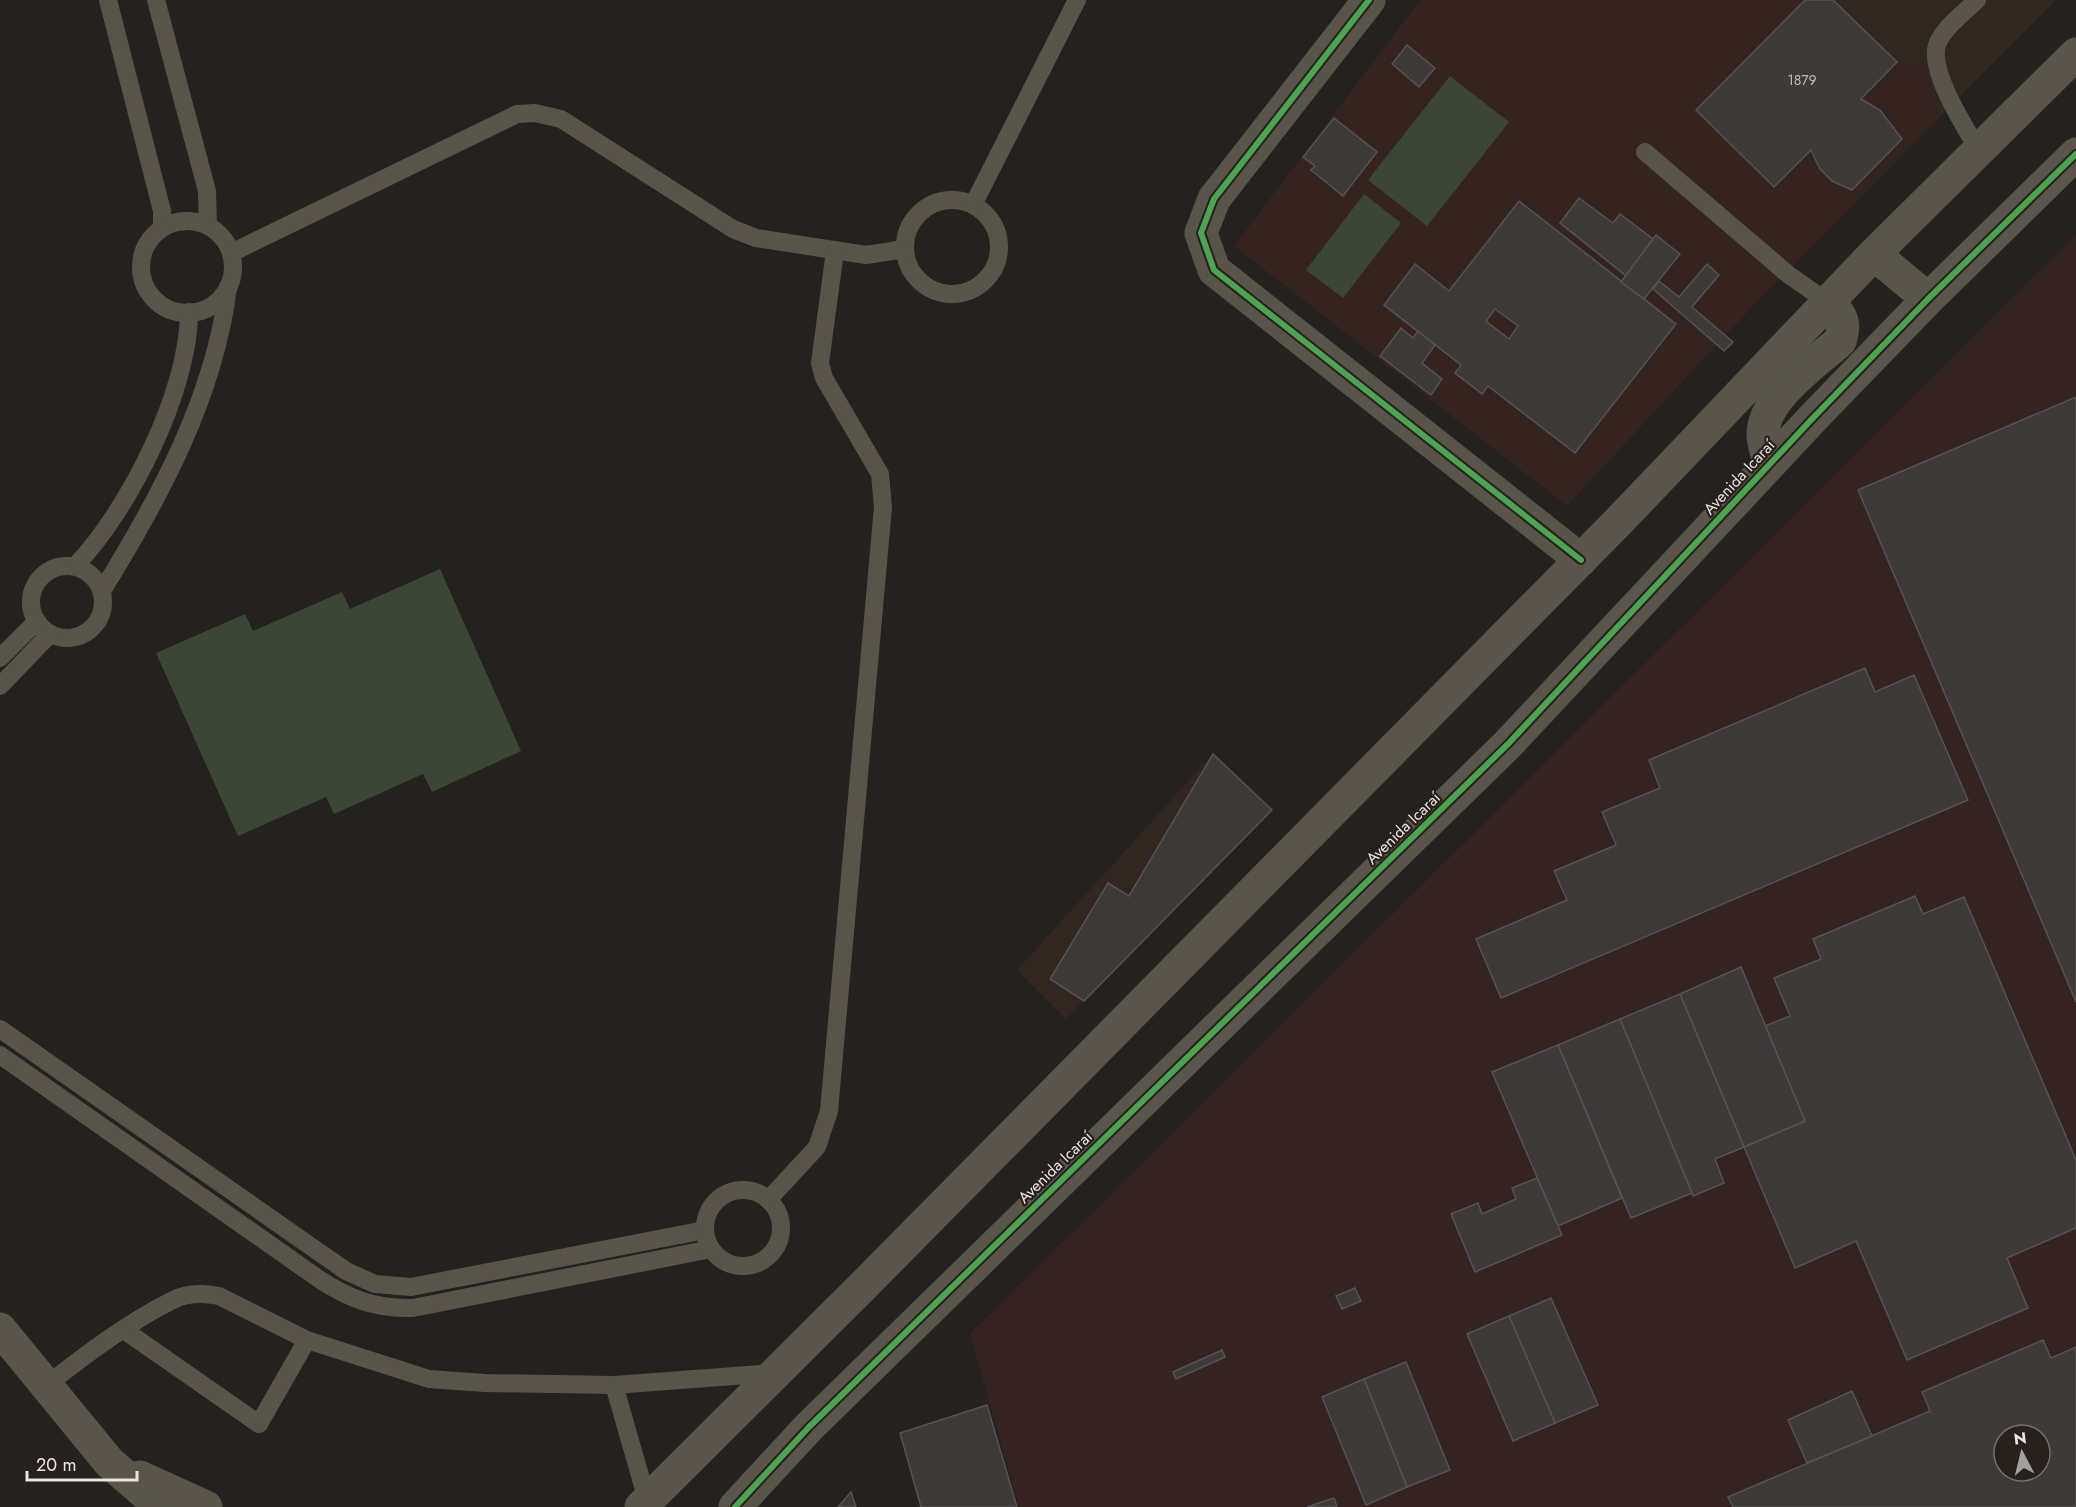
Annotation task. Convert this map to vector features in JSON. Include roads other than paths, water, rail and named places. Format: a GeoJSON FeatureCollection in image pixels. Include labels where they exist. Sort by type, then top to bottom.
{"type":"FeatureCollection","features":[{"type":"Feature","properties":{"kind":"main road"},"geometry":{"type":"LineString","coordinates":[[644,1504],[777,1373],[1581,560],[1874,254],[2076,54]]}},
{"type":"Feature","properties":{"kind":"main road","name":"Avenida Icaraí"},"geometry":{"type":"LineString","coordinates":[[735,1507],[809,1427],[1508,744],[1928,299],[2076,154]]}},
{"type":"Feature","properties":{"kind":"main road"},"geometry":{"type":"LineString","coordinates":[[1874,254],[1928,299]]}},
{"type":"Feature","properties":{"kind":"main road"},"geometry":{"type":"LineString","coordinates":[[1770,464],[1763,435],[1767,414],[1786,388],[1840,341],[1844,330],[1842,315],[1829,303]]}},
{"type":"Feature","properties":{"kind":"main road"},"geometry":{"type":"LineString","coordinates":[[0,1329],[108,1462],[162,1507]]}},
{"type":"Feature","properties":{"kind":"main road"},"geometry":{"type":"LineString","coordinates":[[108,1462],[206,1507]]}},
{"type":"Feature","properties":{"kind":"street"},"geometry":{"type":"LineString","coordinates":[[1369,0],[1214,199],[1201,233],[1214,270],[1581,560]]}},
{"type":"Feature","properties":{"kind":"lane"},"geometry":{"type":"LineString","coordinates":[[108,0],[162,211],[162,228]]}},
{"type":"Feature","properties":{"kind":"lane"},"geometry":{"type":"LineString","coordinates":[[156,0],[207,191],[208,226]]}},
{"type":"Feature","properties":{"kind":"lane"},"geometry":{"type":"LineString","coordinates":[[973,205],[1077,0]]}},
{"type":"Feature","properties":{"kind":"lane"},"geometry":{"type":"LineString","coordinates":[[1977,0],[1944,33],[1937,46],[1941,80],[1978,150]]}},
{"type":"Feature","properties":{"kind":"lane"},"geometry":{"type":"LineString","coordinates":[[231,253],[517,114],[535,113],[561,118],[733,229],[756,238],[866,255],[905,249]]}},
{"type":"Feature","properties":{"kind":"lane"},"geometry":{"type":"LineString","coordinates":[[1645,153],[1789,275],[1829,303]]}},
{"type":"Feature","properties":{"kind":"lane"},"geometry":{"type":"LineString","coordinates":[[950,200],[973,205],[991,222],[998,245],[993,268],[977,286],[954,293],[930,288],[912,272],[905,249],[910,225],[926,207],[950,200]]}},
{"type":"Feature","properties":{"kind":"lane"},"geometry":{"type":"LineString","coordinates":[[102,591],[134,539],[187,430],[211,362],[225,314],[228,288],[232,277],[231,253],[226,242],[208,226],[184,221],[162,228],[153,236],[142,257],[143,280],[156,301],[177,311],[189,312],[211,305],[228,288]]}},
{"type":"Feature","properties":{"kind":"lane"},"geometry":{"type":"LineString","coordinates":[[768,1200],[817,1147],[829,1112],[883,507],[880,474],[824,378],[820,363],[835,251]]}},
{"type":"Feature","properties":{"kind":"lane"},"geometry":{"type":"LineString","coordinates":[[75,566],[98,542],[120,508],[157,435],[186,351],[189,312]]}},
{"type":"Feature","properties":{"kind":"lane"},"geometry":{"type":"LineString","coordinates":[[75,566],[92,575],[102,591],[103,609],[100,618],[87,633],[69,638],[50,634],[37,621],[31,603],[35,585],[40,577],[56,567],[75,566]]}},
{"type":"Feature","properties":{"kind":"lane"},"geometry":{"type":"LineString","coordinates":[[0,658],[37,621]]}},
{"type":"Feature","properties":{"kind":"lane"},"geometry":{"type":"LineString","coordinates":[[0,686],[50,634]]}},
{"type":"Feature","properties":{"kind":"lane"},"geometry":{"type":"LineString","coordinates":[[0,1029],[346,1271],[375,1284],[411,1287],[705,1230]]}},
{"type":"Feature","properties":{"kind":"lane"},"geometry":{"type":"LineString","coordinates":[[0,1055],[319,1279],[352,1299],[371,1305],[413,1308],[711,1248]]}},
{"type":"Feature","properties":{"kind":"lane"},"geometry":{"type":"LineString","coordinates":[[741,1191],[751,1191],[768,1200],[775,1208],[781,1227],[776,1245],[763,1260],[754,1264],[735,1265],[725,1261],[711,1248],[705,1230],[709,1211],[723,1197],[741,1191]]}},
{"type":"Feature","properties":{"kind":"lane"},"geometry":{"type":"LineString","coordinates":[[47,1385],[94,1347],[175,1299],[203,1293],[219,1296],[307,1340],[429,1379],[485,1383],[614,1385],[777,1373]]}},
{"type":"Feature","properties":{"kind":"lane"},"geometry":{"type":"LineString","coordinates":[[124,1330],[259,1424],[307,1340]]}},
{"type":"Feature","properties":{"kind":"lane"},"geometry":{"type":"LineString","coordinates":[[614,1385],[644,1504]]}}]}
